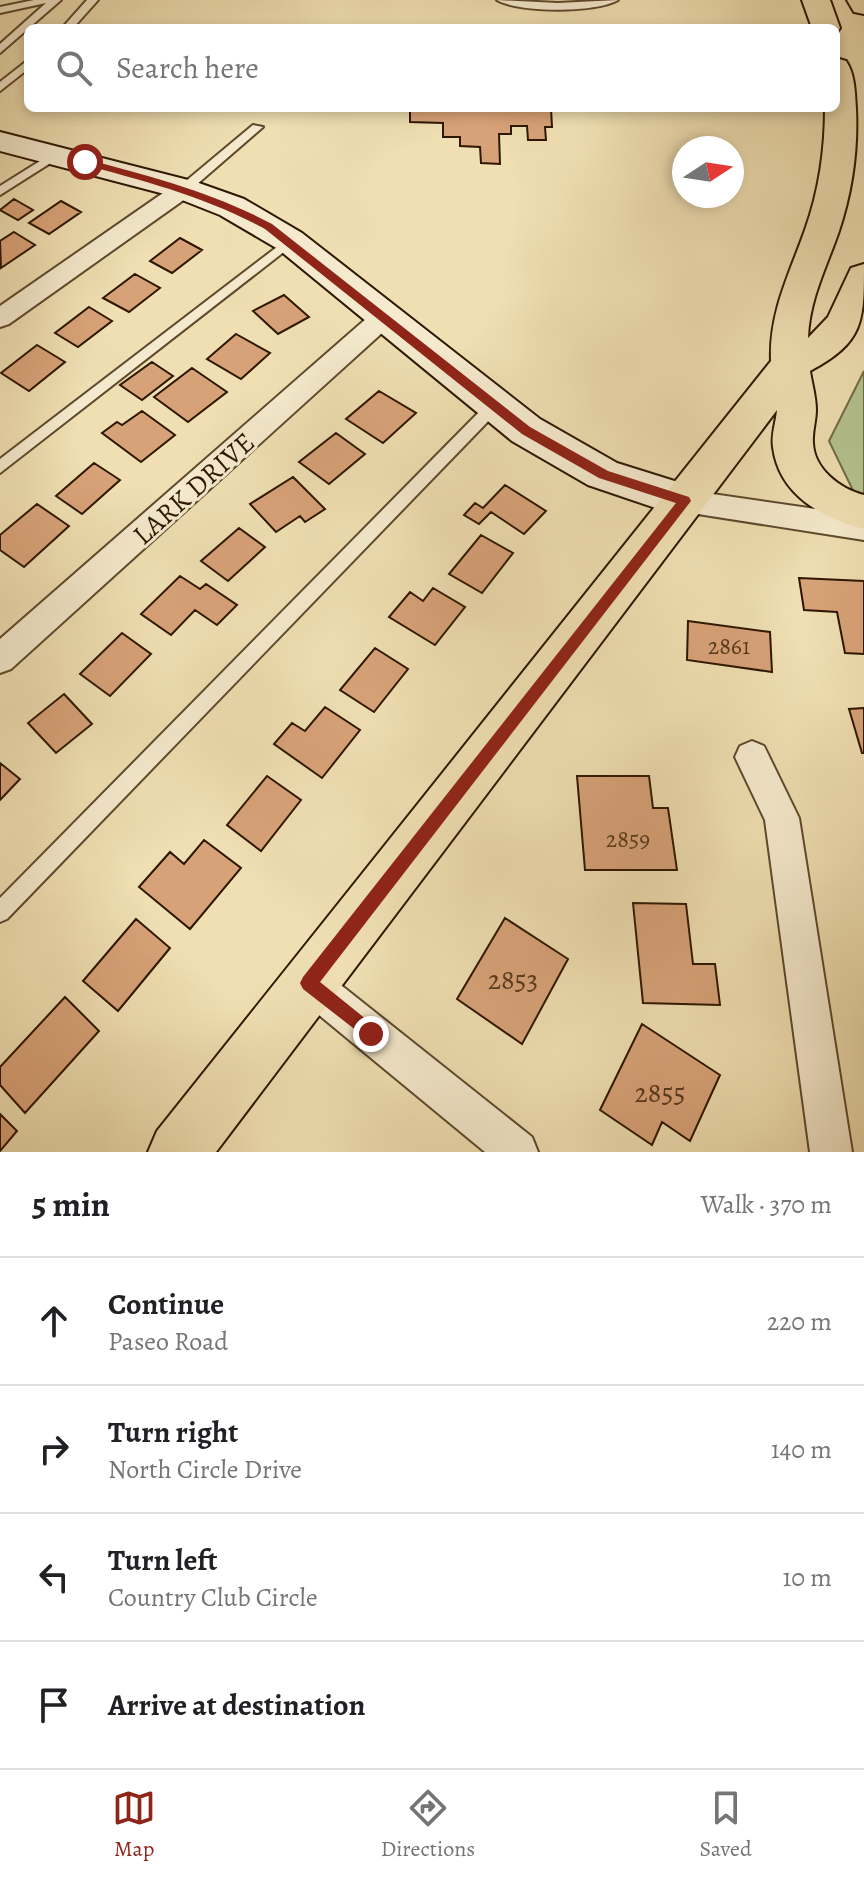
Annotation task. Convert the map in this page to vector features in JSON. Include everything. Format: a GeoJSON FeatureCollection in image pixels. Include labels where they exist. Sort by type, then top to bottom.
{"type":"FeatureCollection","features":[{"type":"Feature","properties":{"kind":"main road"},"geometry":{"type":"LineString","coordinates":[[816,0],[825,24]]}},
{"type":"Feature","properties":{"kind":"main road"},"geometry":{"type":"LineString","coordinates":[[861,0],[864,6]]}},
{"type":"Feature","properties":{"kind":"main road"},"geometry":{"type":"LineString","coordinates":[[840,106],[838,163],[827,217],[791,321],[789,366],[797,408],[792,444],[798,463],[810,482],[826,498],[847,509],[864,512]]}},
{"type":"Feature","properties":{"kind":"main road"},"geometry":{"type":"LineString","coordinates":[[178,1152],[789,366],[819,352],[834,339],[844,326],[864,276]]}},
{"type":"Feature","properties":{"kind":"street"},"geometry":{"type":"LineString","coordinates":[[0,141],[184,189],[232,207],[290,241],[526,430],[603,474],[685,501],[864,528]]}},
{"type":"Feature","properties":{"kind":"street"},"geometry":{"type":"LineString","coordinates":[[0,318],[184,189]]}},
{"type":"Feature","properties":{"kind":"street","name":"LARK DRIVE"},"geometry":{"type":"LineString","coordinates":[[0,659],[384,317]]}},
{"type":"Feature","properties":{"kind":"street"},"geometry":{"type":"LineString","coordinates":[[752,757],[782,818],[831,1152]]}},
{"type":"Feature","properties":{"kind":"street"},"geometry":{"type":"LineString","coordinates":[[309,983],[517,1152]]}},
{"type":"Feature","properties":{"kind":"lane"},"geometry":{"type":"LineString","coordinates":[[0,18],[6,9],[48,0]]}},
{"type":"Feature","properties":{"kind":"lane"},"geometry":{"type":"LineString","coordinates":[[29,24],[56,0]]}},
{"type":"Feature","properties":{"kind":"lane"},"geometry":{"type":"LineString","coordinates":[[71,24],[93,0]]}},
{"type":"Feature","properties":{"kind":"lane"},"geometry":{"type":"LineString","coordinates":[[502,0],[537,6],[590,5],[613,0]]}},
{"type":"Feature","properties":{"kind":"lane"},"geometry":{"type":"LineString","coordinates":[[0,50],[24,29]]}},
{"type":"Feature","properties":{"kind":"lane"},"geometry":{"type":"LineString","coordinates":[[0,88],[24,67]]}},
{"type":"Feature","properties":{"kind":"lane"},"geometry":{"type":"LineString","coordinates":[[184,189],[257,127]]}},
{"type":"Feature","properties":{"kind":"lane"},"geometry":{"type":"LineString","coordinates":[[0,191],[56,155]]}},
{"type":"Feature","properties":{"kind":"lane"},"geometry":{"type":"LineString","coordinates":[[0,467],[290,241]]}},
{"type":"Feature","properties":{"kind":"lane"},"geometry":{"type":"LineString","coordinates":[[0,912],[494,406]]}},
{"type":"Feature","properties":{"kind":"green space"},"geometry":{"type":"Polygon","coordinates":[[[864,371],[864,506],[860,505],[829,441],[864,371]]]}},
{"type":"Feature","properties":{"kind":"building"},"geometry":{"type":"Polygon","coordinates":[[[410,112],[551,112],[552,127],[545,127],[546,140],[528,140],[527,126],[511,126],[511,134],[499,134],[500,164],[481,163],[480,147],[460,146],[460,137],[443,137],[443,123],[410,122],[410,112]]]}},
{"type":"Feature","properties":{"kind":"building"},"geometry":{"type":"Polygon","coordinates":[[[14,199],[33,210],[18,220],[0,210],[14,199]]]}},
{"type":"Feature","properties":{"kind":"building"},"geometry":{"type":"Polygon","coordinates":[[[61,201],[81,212],[49,234],[29,223],[61,201]]]}},
{"type":"Feature","properties":{"kind":"building"},"geometry":{"type":"Polygon","coordinates":[[[14,232],[35,245],[1,268],[0,241],[14,232]]]}},
{"type":"Feature","properties":{"kind":"building"},"geometry":{"type":"Polygon","coordinates":[[[180,238],[202,250],[172,273],[150,261],[180,238]]]}},
{"type":"Feature","properties":{"kind":"building"},"geometry":{"type":"Polygon","coordinates":[[[135,274],[160,288],[129,312],[103,298],[135,274]]]}},
{"type":"Feature","properties":{"kind":"building"},"geometry":{"type":"Polygon","coordinates":[[[284,295],[309,317],[278,334],[253,311],[284,295]]]}},
{"type":"Feature","properties":{"kind":"building"},"geometry":{"type":"Polygon","coordinates":[[[89,307],[112,321],[78,347],[55,333],[89,307]]]}},
{"type":"Feature","properties":{"kind":"building"},"geometry":{"type":"Polygon","coordinates":[[[236,334],[270,353],[241,379],[207,359],[236,334]]]}},
{"type":"Feature","properties":{"kind":"building"},"geometry":{"type":"Polygon","coordinates":[[[37,345],[65,362],[29,391],[1,373],[37,345]]]}},
{"type":"Feature","properties":{"kind":"building"},"geometry":{"type":"Polygon","coordinates":[[[152,362],[173,376],[142,400],[120,385],[152,362]]]}},
{"type":"Feature","properties":{"kind":"building"},"geometry":{"type":"Polygon","coordinates":[[[192,368],[227,392],[188,422],[154,397],[192,368]]]}},
{"type":"Feature","properties":{"kind":"building"},"geometry":{"type":"Polygon","coordinates":[[[379,391],[416,413],[383,443],[346,419],[379,391]]]}},
{"type":"Feature","properties":{"kind":"building"},"geometry":{"type":"Polygon","coordinates":[[[142,411],[175,435],[141,462],[102,433],[117,422],[122,425],[142,411]]]}},
{"type":"Feature","properties":{"kind":"building"},"geometry":{"type":"Polygon","coordinates":[[[336,433],[365,454],[329,484],[299,462],[336,433]]]}},
{"type":"Feature","properties":{"kind":"building"},"geometry":{"type":"Polygon","coordinates":[[[94,463],[120,480],[82,514],[56,496],[94,463]]]}},
{"type":"Feature","properties":{"kind":"building"},"geometry":{"type":"Polygon","coordinates":[[[293,477],[325,509],[305,522],[300,516],[276,532],[250,504],[293,477]]]}},
{"type":"Feature","properties":{"kind":"building"},"geometry":{"type":"Polygon","coordinates":[[[505,485],[546,511],[524,534],[491,512],[479,524],[464,515],[475,503],[483,508],[505,485]]]}},
{"type":"Feature","properties":{"kind":"building"},"geometry":{"type":"Polygon","coordinates":[[[37,504],[69,526],[24,567],[0,550],[0,535],[37,504]]]}},
{"type":"Feature","properties":{"kind":"building"},"geometry":{"type":"Polygon","coordinates":[[[239,528],[265,547],[228,581],[201,561],[239,528]]]}},
{"type":"Feature","properties":{"kind":"building"},"geometry":{"type":"Polygon","coordinates":[[[481,535],[513,553],[482,593],[449,574],[481,535]]]}},
{"type":"Feature","properties":{"kind":"building"},"geometry":{"type":"Polygon","coordinates":[[[180,576],[200,589],[206,584],[237,605],[217,625],[195,610],[171,635],[141,614],[180,576]]]}},
{"type":"Feature","properties":{"kind":"building"},"geometry":{"type":"Polygon","coordinates":[[[799,578],[864,581],[864,654],[845,653],[837,612],[804,610],[799,578]]]}},
{"type":"Feature","properties":{"kind":"building"},"geometry":{"type":"Polygon","coordinates":[[[433,588],[465,607],[435,645],[389,617],[410,592],[423,601],[433,588]]]}},
{"type":"Feature","properties":{"kind":"building"},"geometry":{"type":"Polygon","coordinates":[[[688,621],[770,632],[772,672],[687,660],[688,621]]]}},
{"type":"Feature","properties":{"kind":"building"},"geometry":{"type":"Polygon","coordinates":[[[122,633],[151,654],[110,696],[80,674],[122,633]]]}},
{"type":"Feature","properties":{"kind":"building"},"geometry":{"type":"Polygon","coordinates":[[[375,648],[408,669],[374,712],[340,690],[375,648]]]}},
{"type":"Feature","properties":{"kind":"building"},"geometry":{"type":"Polygon","coordinates":[[[64,694],[92,724],[56,753],[28,723],[64,694]]]}},
{"type":"Feature","properties":{"kind":"building"},"geometry":{"type":"Polygon","coordinates":[[[325,707],[360,730],[322,778],[274,744],[292,723],[305,731],[325,707]]]}},
{"type":"Feature","properties":{"kind":"building"},"geometry":{"type":"Polygon","coordinates":[[[864,708],[864,753],[862,753],[849,709],[864,708]]]}},
{"type":"Feature","properties":{"kind":"building"},"geometry":{"type":"Polygon","coordinates":[[[0,763],[20,779],[0,800],[0,763]]]}},
{"type":"Feature","properties":{"kind":"building"},"geometry":{"type":"Polygon","coordinates":[[[267,776],[301,800],[261,851],[227,825],[267,776]]]}},
{"type":"Feature","properties":{"kind":"building"},"geometry":{"type":"Polygon","coordinates":[[[577,776],[649,776],[653,808],[668,808],[677,870],[585,870],[577,776]]]}},
{"type":"Feature","properties":{"kind":"building"},"geometry":{"type":"Polygon","coordinates":[[[204,840],[241,868],[190,929],[139,887],[170,852],[184,864],[204,840]]]}},
{"type":"Feature","properties":{"kind":"building"},"geometry":{"type":"Polygon","coordinates":[[[633,903],[686,904],[693,964],[715,964],[720,1005],[643,1003],[633,903]]]}},
{"type":"Feature","properties":{"kind":"building"},"geometry":{"type":"Polygon","coordinates":[[[505,918],[568,959],[522,1044],[457,999],[505,918]]]}},
{"type":"Feature","properties":{"kind":"building"},"geometry":{"type":"Polygon","coordinates":[[[136,919],[170,948],[118,1011],[83,981],[136,919]]]}},
{"type":"Feature","properties":{"kind":"building"},"geometry":{"type":"Polygon","coordinates":[[[65,997],[99,1031],[25,1113],[0,1085],[0,1067],[65,997]]]}},
{"type":"Feature","properties":{"kind":"building"},"geometry":{"type":"Polygon","coordinates":[[[642,1024],[720,1075],[690,1141],[662,1122],[652,1145],[600,1110],[642,1024]]]}},
{"type":"Feature","properties":{"kind":"building"},"geometry":{"type":"Polygon","coordinates":[[[0,1114],[17,1131],[0,1151],[0,1114]]]}},
{"type":"Feature","properties":{"kind":"route"},"geometry":{"type":"LineString","coordinates":[[85,162],[184,189],[232,207],[268,226],[526,430],[603,474],[685,501],[309,983],[371,1034]]}}]}
